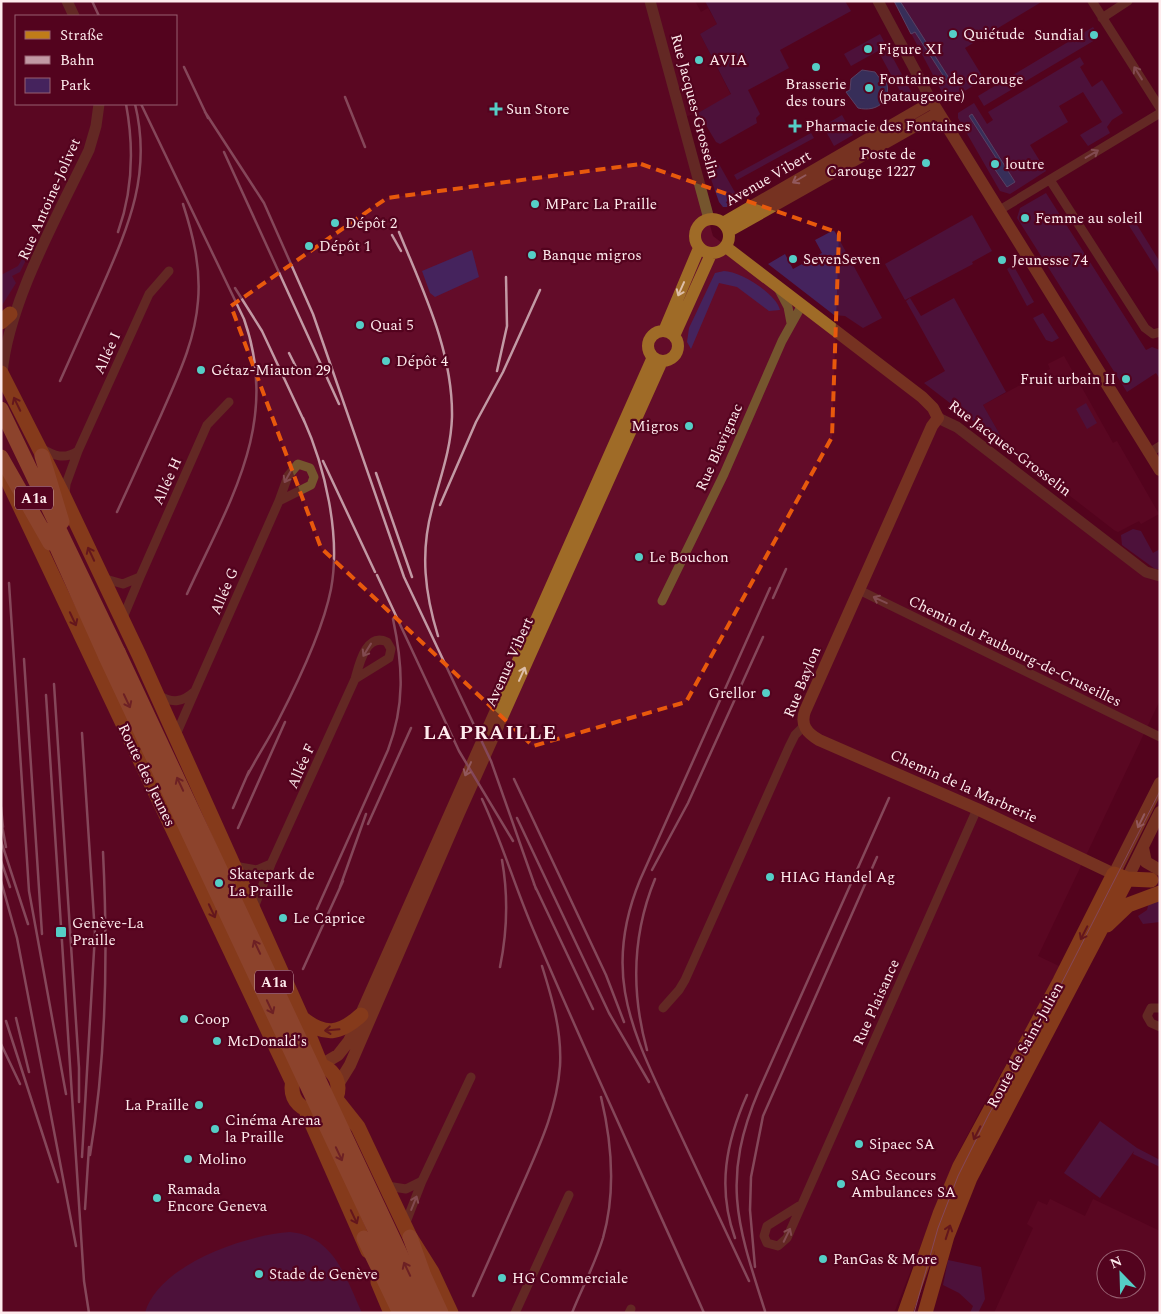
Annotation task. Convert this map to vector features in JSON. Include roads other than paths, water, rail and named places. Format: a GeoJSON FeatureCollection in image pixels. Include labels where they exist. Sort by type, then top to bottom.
{"type":"FeatureCollection","features":[{"type":"Feature","properties":{"kind":"highway"},"geometry":{"type":"LineString","coordinates":[[1,409],[68,562]]}},
{"type":"Feature","properties":{"kind":"highway","name":"A1a"},"geometry":{"type":"LineString","coordinates":[[1,429],[51,535],[68,562],[428,1313]]}},
{"type":"Feature","properties":{"kind":"highway"},"geometry":{"type":"LineString","coordinates":[[39,450],[68,562]]}},
{"type":"Feature","properties":{"kind":"highway","name":"A1a"},"geometry":{"type":"LineString","coordinates":[[1,457],[68,562]]}},
{"type":"Feature","properties":{"kind":"highway","name":"A1a"},"geometry":{"type":"LineString","coordinates":[[112,654],[414,1313]]}},
{"type":"Feature","properties":{"kind":"highway"},"geometry":{"type":"LineString","coordinates":[[407,1231],[424,1276],[441,1313]]}},
{"type":"Feature","properties":{"kind":"highway"},"geometry":{"type":"LineString","coordinates":[[364,1238],[400,1313]]}},
{"type":"Feature","properties":{"kind":"main road"},"geometry":{"type":"LineString","coordinates":[[935,108],[998,211],[1154,450],[1160,470]]}},
{"type":"Feature","properties":{"kind":"main road","name":"Avenue Vibert"},"geometry":{"type":"LineString","coordinates":[[726,227],[935,108]]}},
{"type":"Feature","properties":{"kind":"main road"},"geometry":{"type":"LineString","coordinates":[[709,219],[726,227],[730,238],[726,247],[719,252],[705,251],[695,240],[696,231],[701,223],[709,219]]}},
{"type":"Feature","properties":{"kind":"main road","name":"Rue Jacques-Grosselin"},"geometry":{"type":"LineString","coordinates":[[726,247],[922,397],[933,408],[938,418]]}},
{"type":"Feature","properties":{"kind":"main road","name":"Avenue Vibert"},"geometry":{"type":"LineString","coordinates":[[669,334],[705,251]]}},
{"type":"Feature","properties":{"kind":"main road","name":"Avenue Vibert"},"geometry":{"type":"LineString","coordinates":[[655,334],[669,334],[678,344],[676,353],[670,359],[658,359],[648,347],[650,338],[655,334]]}},
{"type":"Feature","properties":{"kind":"main road","name":"Avenue Vibert"},"geometry":{"type":"LineString","coordinates":[[321,1065],[344,1049],[361,1015],[471,762],[658,359]]}},
{"type":"Feature","properties":{"kind":"main road","name":"Avenue Vibert"},"geometry":{"type":"LineString","coordinates":[[336,1092],[350,1064],[658,359]]}},
{"type":"Feature","properties":{"kind":"main road"},"geometry":{"type":"LineString","coordinates":[[2,373],[64,497],[122,620],[232,861],[321,1065],[333,1075],[336,1092],[358,1127],[407,1231],[432,1272],[451,1313]]}},
{"type":"Feature","properties":{"kind":"main road","name":"Rue Baylon"},"geometry":{"type":"LineString","coordinates":[[804,726],[805,711],[932,426],[938,418]]}},
{"type":"Feature","properties":{"kind":"main road","name":"Route des Jeunes"},"geometry":{"type":"LineString","coordinates":[[1,466],[154,793],[293,1083]]}},
{"type":"Feature","properties":{"kind":"main road","name":"Chemin de la Marbrerie"},"geometry":{"type":"LineString","coordinates":[[804,726],[810,735],[819,740],[977,809],[1123,881]]}},
{"type":"Feature","properties":{"kind":"main road"},"geometry":{"type":"LineString","coordinates":[[154,793],[173,814],[181,814],[188,810],[196,798],[191,771]]}},
{"type":"Feature","properties":{"kind":"main road","name":"Route de Saint-Julien"},"geometry":{"type":"LineString","coordinates":[[925,1313],[947,1236],[970,1178],[1097,938],[1123,881],[1160,782]]}},
{"type":"Feature","properties":{"kind":"main road","name":"Route de Saint-Julien"},"geometry":{"type":"LineString","coordinates":[[905,1313],[943,1207],[964,1158],[1097,909],[1123,881],[1143,848],[1160,812]]}},
{"type":"Feature","properties":{"kind":"main road"},"geometry":{"type":"LineString","coordinates":[[191,867],[196,855],[207,848],[214,848],[232,861]]}},
{"type":"Feature","properties":{"kind":"main road"},"geometry":{"type":"LineString","coordinates":[[1143,848],[1146,862],[1157,883]]}},
{"type":"Feature","properties":{"kind":"main road"},"geometry":{"type":"LineString","coordinates":[[1123,881],[1140,893],[1157,883]]}},
{"type":"Feature","properties":{"kind":"main road"},"geometry":{"type":"LineString","coordinates":[[1097,938],[1111,920],[1157,883]]}},
{"type":"Feature","properties":{"kind":"main road"},"geometry":{"type":"LineString","coordinates":[[302,1018],[319,1029],[335,1030],[350,1024],[361,1015]]}},
{"type":"Feature","properties":{"kind":"main road"},"geometry":{"type":"LineString","coordinates":[[321,1065],[305,1068],[299,1072],[293,1083],[294,1097],[305,1108],[364,1238],[375,1276],[391,1313]]}},
{"type":"Feature","properties":{"kind":"main road"},"geometry":{"type":"LineString","coordinates":[[305,1108],[322,1109],[336,1092]]}},
{"type":"Feature","properties":{"kind":"street"},"geometry":{"type":"LineString","coordinates":[[67,1],[74,15]]}},
{"type":"Feature","properties":{"kind":"street","name":"Rue Jacques-Grosselin"},"geometry":{"type":"LineString","coordinates":[[650,1],[709,219]]}},
{"type":"Feature","properties":{"kind":"street"},"geometry":{"type":"LineString","coordinates":[[878,1],[935,108]]}},
{"type":"Feature","properties":{"kind":"street"},"geometry":{"type":"LineString","coordinates":[[1092,1],[1160,108]]}},
{"type":"Feature","properties":{"kind":"street"},"geometry":{"type":"LineString","coordinates":[[1102,18],[1128,1]]}},
{"type":"Feature","properties":{"kind":"street","name":"Rue Antoine-Jolivet"},"geometry":{"type":"LineString","coordinates":[[2,373],[8,314],[88,150],[96,126],[99,105]]}},
{"type":"Feature","properties":{"kind":"street"},"geometry":{"type":"LineString","coordinates":[[998,211],[1160,113]]}},
{"type":"Feature","properties":{"kind":"street"},"geometry":{"type":"LineString","coordinates":[[1050,180],[1145,328],[1153,334],[1160,332]]}},
{"type":"Feature","properties":{"kind":"street","name":"Allée I"},"geometry":{"type":"LineString","coordinates":[[78,450],[149,294],[169,271]]}},
{"type":"Feature","properties":{"kind":"street"},"geometry":{"type":"LineString","coordinates":[[777,287],[788,307],[791,323]]}},
{"type":"Feature","properties":{"kind":"street","name":"Rue Blavignac"},"geometry":{"type":"LineString","coordinates":[[662,602],[791,323],[802,305]]}},
{"type":"Feature","properties":{"kind":"street","name":"Allée H"},"geometry":{"type":"LineString","coordinates":[[140,577],[207,425],[228,402]]}},
{"type":"Feature","properties":{"kind":"street","name":"Rue Jacques-Grosselin"},"geometry":{"type":"LineString","coordinates":[[938,418],[972,439],[1146,572],[1160,576]]}},
{"type":"Feature","properties":{"kind":"street"},"geometry":{"type":"LineString","coordinates":[[39,450],[63,457],[78,450]]}},
{"type":"Feature","properties":{"kind":"street"},"geometry":{"type":"LineString","coordinates":[[64,497],[66,484],[78,450]]}},
{"type":"Feature","properties":{"kind":"street"},"geometry":{"type":"LineString","coordinates":[[301,464],[310,468],[314,477],[311,485],[279,501],[292,468],[301,464]]}},
{"type":"Feature","properties":{"kind":"street","name":"Allée G"},"geometry":{"type":"LineString","coordinates":[[195,691],[279,501]]}},
{"type":"Feature","properties":{"kind":"street"},"geometry":{"type":"LineString","coordinates":[[102,578],[123,584],[140,577]]}},
{"type":"Feature","properties":{"kind":"street"},"geometry":{"type":"LineString","coordinates":[[122,620],[140,577]]}},
{"type":"Feature","properties":{"kind":"street","name":"Chemin du Faubourg-de-Cruseilles"},"geometry":{"type":"LineString","coordinates":[[859,590],[1160,737]]}},
{"type":"Feature","properties":{"kind":"street"},"geometry":{"type":"LineString","coordinates":[[377,640],[387,642],[391,649],[389,658],[355,679],[368,646],[377,640]]}},
{"type":"Feature","properties":{"kind":"street","name":"Allée F"},"geometry":{"type":"LineString","coordinates":[[271,864],[355,679]]}},
{"type":"Feature","properties":{"kind":"street"},"geometry":{"type":"LineString","coordinates":[[156,694],[169,700],[178,701],[188,698],[195,691]]}},
{"type":"Feature","properties":{"kind":"street"},"geometry":{"type":"LineString","coordinates":[[175,738],[195,691]]}},
{"type":"Feature","properties":{"kind":"street","name":"Rue Baylon"},"geometry":{"type":"LineString","coordinates":[[663,1008],[685,980],[789,747],[795,735],[804,726]]}},
{"type":"Feature","properties":{"kind":"street","name":"Rue Plaisance"},"geometry":{"type":"LineString","coordinates":[[799,1206],[767,1226],[763,1233],[767,1243],[774,1246],[784,1242],[977,809]]}},
{"type":"Feature","properties":{"kind":"street"},"geometry":{"type":"LineString","coordinates":[[232,861],[257,870],[271,864]]}},
{"type":"Feature","properties":{"kind":"street"},"geometry":{"type":"LineString","coordinates":[[253,910],[271,864]]}},
{"type":"Feature","properties":{"kind":"street"},"geometry":{"type":"LineString","coordinates":[[1160,1008],[1151,1008],[1147,1016],[1151,1023],[1160,1027]]}},
{"type":"Feature","properties":{"kind":"street"},"geometry":{"type":"LineString","coordinates":[[407,1231],[422,1181],[471,1077]]}},
{"type":"Feature","properties":{"kind":"street"},"geometry":{"type":"LineString","coordinates":[[387,1186],[406,1189],[422,1181]]}},
{"type":"Feature","properties":{"kind":"street"},"geometry":{"type":"LineString","coordinates":[[515,1313],[569,1195]]}},
{"type":"Feature","properties":{"kind":"water"},"geometry":{"type":"Polygon","coordinates":[[[894,1],[900,1],[949,78],[946,80],[915,32],[911,34],[894,1]]]}},
{"type":"Feature","properties":{"kind":"water","name":"Fontaines de Carouge (pataugeoire)"},"geometry":{"type":"Polygon","coordinates":[[[862,70],[875,72],[881,80],[885,78],[887,86],[886,98],[878,106],[865,109],[858,108],[846,92],[850,90],[851,79],[862,70]]]}},
{"type":"Feature","properties":{"kind":"water"},"geometry":{"type":"Polygon","coordinates":[[[972,114],[1015,182],[1007,187],[994,168],[1000,164],[969,116],[972,114]]]}},
{"type":"Feature","properties":{"kind":"tram line"},"geometry":{"type":"LineString","coordinates":[[914,1313],[938,1228],[958,1176],[989,1114],[1051,1004],[1160,791]]}},
{"type":"Feature","properties":{"kind":"railway"},"geometry":{"type":"LineString","coordinates":[[92,1],[99,15]]}},
{"type":"Feature","properties":{"kind":"railway"},"geometry":{"type":"LineString","coordinates":[[184,67],[208,118]]}},
{"type":"Feature","properties":{"kind":"railway"},"geometry":{"type":"LineString","coordinates":[[345,97],[365,147]]}},
{"type":"Feature","properties":{"kind":"railway"},"geometry":{"type":"LineString","coordinates":[[118,232],[127,200],[131,168],[129,120],[126,105]]}},
{"type":"Feature","properties":{"kind":"railway"},"geometry":{"type":"LineString","coordinates":[[60,381],[112,264],[129,220],[135,198],[141,153],[140,129],[135,105]]}},
{"type":"Feature","properties":{"kind":"railway"},"geometry":{"type":"LineString","coordinates":[[141,105],[244,319],[254,357],[257,393],[253,427],[245,461],[219,527],[187,594]]}},
{"type":"Feature","properties":{"kind":"railway"},"geometry":{"type":"LineString","coordinates":[[205,112],[264,203],[313,314],[404,577],[491,761],[536,889]]}},
{"type":"Feature","properties":{"kind":"railway"},"geometry":{"type":"LineString","coordinates":[[224,152],[339,404]]}},
{"type":"Feature","properties":{"kind":"railway"},"geometry":{"type":"LineString","coordinates":[[117,512],[179,373],[193,331],[199,288],[193,239],[183,204]]}},
{"type":"Feature","properties":{"kind":"railway"},"geometry":{"type":"LineString","coordinates":[[399,232],[435,322],[448,369],[451,393],[450,441],[428,525],[425,557],[427,589],[438,636]]}},
{"type":"Feature","properties":{"kind":"railway"},"geometry":{"type":"LineString","coordinates":[[392,235],[401,251]]}},
{"type":"Feature","properties":{"kind":"railway"},"geometry":{"type":"LineString","coordinates":[[497,371],[507,326],[506,277]]}},
{"type":"Feature","properties":{"kind":"railway"},"geometry":{"type":"LineString","coordinates":[[235,288],[262,331],[305,423]]}},
{"type":"Feature","properties":{"kind":"railway"},"geometry":{"type":"LineString","coordinates":[[440,505],[476,422],[503,372],[540,290]]}},
{"type":"Feature","properties":{"kind":"railway"},"geometry":{"type":"LineString","coordinates":[[289,353],[298,371]]}},
{"type":"Feature","properties":{"kind":"railway"},"geometry":{"type":"LineString","coordinates":[[247,776],[302,672],[322,621],[331,589],[334,568],[334,546],[329,502],[318,458],[303,418]]}},
{"type":"Feature","properties":{"kind":"railway"},"geometry":{"type":"LineString","coordinates":[[323,461],[375,572]]}},
{"type":"Feature","properties":{"kind":"railway"},"geometry":{"type":"LineString","coordinates":[[376,473],[412,577]]}},
{"type":"Feature","properties":{"kind":"railway"},"geometry":{"type":"LineString","coordinates":[[773,598],[786,569]]}},
{"type":"Feature","properties":{"kind":"railway"},"geometry":{"type":"LineString","coordinates":[[377,575],[459,751],[513,841]]}},
{"type":"Feature","properties":{"kind":"railway"},"geometry":{"type":"LineString","coordinates":[[9,583],[29,891],[66,1094]]}},
{"type":"Feature","properties":{"kind":"railway"},"geometry":{"type":"LineString","coordinates":[[664,1099],[640,1044],[625,992],[622,966],[629,911],[640,880],[770,588]]}},
{"type":"Feature","properties":{"kind":"railway"},"geometry":{"type":"LineString","coordinates":[[317,909],[394,733],[401,685],[399,653],[393,619]]}},
{"type":"Feature","properties":{"kind":"railway"},"geometry":{"type":"LineString","coordinates":[[652,870],[688,803],[763,637]]}},
{"type":"Feature","properties":{"kind":"railway"},"geometry":{"type":"LineString","coordinates":[[24,659],[42,934]]}},
{"type":"Feature","properties":{"kind":"railway"},"geometry":{"type":"LineString","coordinates":[[54,684],[79,1068],[79,1102]]}},
{"type":"Feature","properties":{"kind":"railway"},"geometry":{"type":"LineString","coordinates":[[46,695],[84,1281],[89,1313]]}},
{"type":"Feature","properties":{"kind":"railway"},"geometry":{"type":"LineString","coordinates":[[238,828],[285,722]]}},
{"type":"Feature","properties":{"kind":"railway"},"geometry":{"type":"LineString","coordinates":[[368,824],[411,728]]}},
{"type":"Feature","properties":{"kind":"railway"},"geometry":{"type":"LineString","coordinates":[[82,733],[95,934],[82,1157]]}},
{"type":"Feature","properties":{"kind":"railway"},"geometry":{"type":"LineString","coordinates":[[233,808],[249,771]]}},
{"type":"Feature","properties":{"kind":"railway"},"geometry":{"type":"LineString","coordinates":[[514,779],[606,975],[624,1022]]}},
{"type":"Feature","properties":{"kind":"railway"},"geometry":{"type":"LineString","coordinates":[[765,1311],[747,1252],[737,1201],[740,1150],[747,1121],[889,798]]}},
{"type":"Feature","properties":{"kind":"railway"},"geometry":{"type":"LineString","coordinates":[[482,799],[556,983],[704,1313]]}},
{"type":"Feature","properties":{"kind":"railway"},"geometry":{"type":"LineString","coordinates":[[1,807],[3,827]]}},
{"type":"Feature","properties":{"kind":"railway"},"geometry":{"type":"LineString","coordinates":[[340,887],[366,814]]}},
{"type":"Feature","properties":{"kind":"railway"},"geometry":{"type":"LineString","coordinates":[[517,818],[609,1013],[649,1082]]}},
{"type":"Feature","properties":{"kind":"railway"},"geometry":{"type":"LineString","coordinates":[[1,820],[6,847]]}},
{"type":"Feature","properties":{"kind":"railway"},"geometry":{"type":"LineString","coordinates":[[1,841],[28,924]]}},
{"type":"Feature","properties":{"kind":"railway"},"geometry":{"type":"LineString","coordinates":[[90,1155],[100,1080],[105,1004],[103,852]]}},
{"type":"Feature","properties":{"kind":"railway"},"geometry":{"type":"LineString","coordinates":[[755,1267],[750,1210],[751,1177],[763,1116],[877,857]]}},
{"type":"Feature","properties":{"kind":"railway"},"geometry":{"type":"LineString","coordinates":[[500,967],[506,914],[502,860]]}},
{"type":"Feature","properties":{"kind":"railway"},"geometry":{"type":"LineString","coordinates":[[1,861],[10,887]]}},
{"type":"Feature","properties":{"kind":"railway"},"geometry":{"type":"LineString","coordinates":[[647,1050],[638,1007],[636,964],[642,921],[655,879]]}},
{"type":"Feature","properties":{"kind":"railway"},"geometry":{"type":"LineString","coordinates":[[1,881],[17,938],[76,1246]]}},
{"type":"Feature","properties":{"kind":"railway"},"geometry":{"type":"LineString","coordinates":[[303,969],[343,881]]}},
{"type":"Feature","properties":{"kind":"railway"},"geometry":{"type":"LineString","coordinates":[[534,884],[593,1009]]}},
{"type":"Feature","properties":{"kind":"railway"},"geometry":{"type":"LineString","coordinates":[[473,1296],[540,1144],[555,1098],[560,1066],[558,1027],[553,1002],[542,966]]}},
{"type":"Feature","properties":{"kind":"railway"},"geometry":{"type":"LineString","coordinates":[[16,1018],[29,1072]]}},
{"type":"Feature","properties":{"kind":"railway"},"geometry":{"type":"LineString","coordinates":[[6,1021],[58,1182]]}},
{"type":"Feature","properties":{"kind":"railway"},"geometry":{"type":"LineString","coordinates":[[1,1044],[20,1084]]}},
{"type":"Feature","properties":{"kind":"railway"},"geometry":{"type":"LineString","coordinates":[[661,1093],[749,1281]]}},
{"type":"Feature","properties":{"kind":"railway"},"geometry":{"type":"LineString","coordinates":[[735,1238],[726,1201],[726,1165],[734,1130],[747,1095]]}},
{"type":"Feature","properties":{"kind":"railway"},"geometry":{"type":"LineString","coordinates":[[572,1313],[600,1248],[610,1203],[610,1150],[601,1097]]}},
{"type":"Feature","properties":{"kind":"railway"},"geometry":{"type":"LineString","coordinates":[[85,1209],[89,1147]]}},
{"type":"Feature","properties":{"kind":"place","name":"Quiétude"},"geometry":{"type":"Point","coordinates":[953,34]}},
{"type":"Feature","properties":{"kind":"place","name":"Sundial"},"geometry":{"type":"Point","coordinates":[1094,35]}},
{"type":"Feature","properties":{"kind":"place","name":"Figure XI"},"geometry":{"type":"Point","coordinates":[868,49]}},
{"type":"Feature","properties":{"kind":"place","name":"AVIA"},"geometry":{"type":"Point","coordinates":[699,60]}},
{"type":"Feature","properties":{"kind":"place","name":"Brasserie des tours"},"geometry":{"type":"Point","coordinates":[816,67]}},
{"type":"Feature","properties":{"kind":"place","name":"Fontaines de Carouge (pataugeoire)"},"geometry":{"type":"Point","coordinates":[869,88]}},
{"type":"Feature","properties":{"kind":"place","name":"Sun Store"},"geometry":{"type":"Point","coordinates":[496,109]}},
{"type":"Feature","properties":{"kind":"place","name":"Pharmacie des Fontaines"},"geometry":{"type":"Point","coordinates":[795,126]}},
{"type":"Feature","properties":{"kind":"place","name":"Poste de Carouge 1227"},"geometry":{"type":"Point","coordinates":[926,163]}},
{"type":"Feature","properties":{"kind":"place","name":"loutre"},"geometry":{"type":"Point","coordinates":[995,164]}},
{"type":"Feature","properties":{"kind":"place","name":"MParc La Praille"},"geometry":{"type":"Point","coordinates":[535,204]}},
{"type":"Feature","properties":{"kind":"place","name":"Femme au soleil"},"geometry":{"type":"Point","coordinates":[1025,218]}},
{"type":"Feature","properties":{"kind":"place","name":"Dépôt 2"},"geometry":{"type":"Point","coordinates":[335,223]}},
{"type":"Feature","properties":{"kind":"place","name":"Dépôt 1"},"geometry":{"type":"Point","coordinates":[309,246]}},
{"type":"Feature","properties":{"kind":"place","name":"Banque migros"},"geometry":{"type":"Point","coordinates":[532,255]}},
{"type":"Feature","properties":{"kind":"place","name":"SevenSeven"},"geometry":{"type":"Point","coordinates":[793,259]}},
{"type":"Feature","properties":{"kind":"place","name":"Jeunesse 74"},"geometry":{"type":"Point","coordinates":[1002,260]}},
{"type":"Feature","properties":{"kind":"place","name":"Quai 5"},"geometry":{"type":"Point","coordinates":[360,325]}},
{"type":"Feature","properties":{"kind":"place","name":"Dépôt 4"},"geometry":{"type":"Point","coordinates":[386,361]}},
{"type":"Feature","properties":{"kind":"place","name":"Gétaz-Miauton 29"},"geometry":{"type":"Point","coordinates":[201,370]}},
{"type":"Feature","properties":{"kind":"place","name":"Fruit urbain II"},"geometry":{"type":"Point","coordinates":[1126,379]}},
{"type":"Feature","properties":{"kind":"place","name":"Migros"},"geometry":{"type":"Point","coordinates":[689,426]}},
{"type":"Feature","properties":{"kind":"place","name":"Le Bouchon"},"geometry":{"type":"Point","coordinates":[639,557]}},
{"type":"Feature","properties":{"kind":"place","name":"Grellor"},"geometry":{"type":"Point","coordinates":[766,693]}},
{"type":"Feature","properties":{"kind":"place","name":"HIAG Handel Ag"},"geometry":{"type":"Point","coordinates":[770,877]}},
{"type":"Feature","properties":{"kind":"place","name":"Skatepark de La Praille"},"geometry":{"type":"Point","coordinates":[219,883]}},
{"type":"Feature","properties":{"kind":"place","name":"Le Caprice"},"geometry":{"type":"Point","coordinates":[283,918]}},
{"type":"Feature","properties":{"kind":"place","name":"Genève-La Praille"},"geometry":{"type":"Point","coordinates":[61,932]}},
{"type":"Feature","properties":{"kind":"place","name":"Coop"},"geometry":{"type":"Point","coordinates":[184,1019]}},
{"type":"Feature","properties":{"kind":"place","name":"McDonald's"},"geometry":{"type":"Point","coordinates":[217,1041]}},
{"type":"Feature","properties":{"kind":"place","name":"La Praille"},"geometry":{"type":"Point","coordinates":[199,1105]}},
{"type":"Feature","properties":{"kind":"place","name":"Cinéma Arena la Praille"},"geometry":{"type":"Point","coordinates":[215,1129]}},
{"type":"Feature","properties":{"kind":"place","name":"Sipaec SA"},"geometry":{"type":"Point","coordinates":[859,1144]}},
{"type":"Feature","properties":{"kind":"place","name":"Molino"},"geometry":{"type":"Point","coordinates":[188,1159]}},
{"type":"Feature","properties":{"kind":"place","name":"SAG Secours Ambulances SA"},"geometry":{"type":"Point","coordinates":[841,1184]}},
{"type":"Feature","properties":{"kind":"place","name":"Ramada Encore Geneva"},"geometry":{"type":"Point","coordinates":[157,1198]}},
{"type":"Feature","properties":{"kind":"place","name":"PanGas & More"},"geometry":{"type":"Point","coordinates":[823,1259]}},
{"type":"Feature","properties":{"kind":"place","name":"Stade de Genève"},"geometry":{"type":"Point","coordinates":[259,1274]}},
{"type":"Feature","properties":{"kind":"place","name":"HG Commerciale"},"geometry":{"type":"Point","coordinates":[502,1278]}},
{"type":"Feature","properties":{"kind":"district","name":"LA PRAILLE"},"geometry":{"type":"Point","coordinates":[490,732]}}]}
